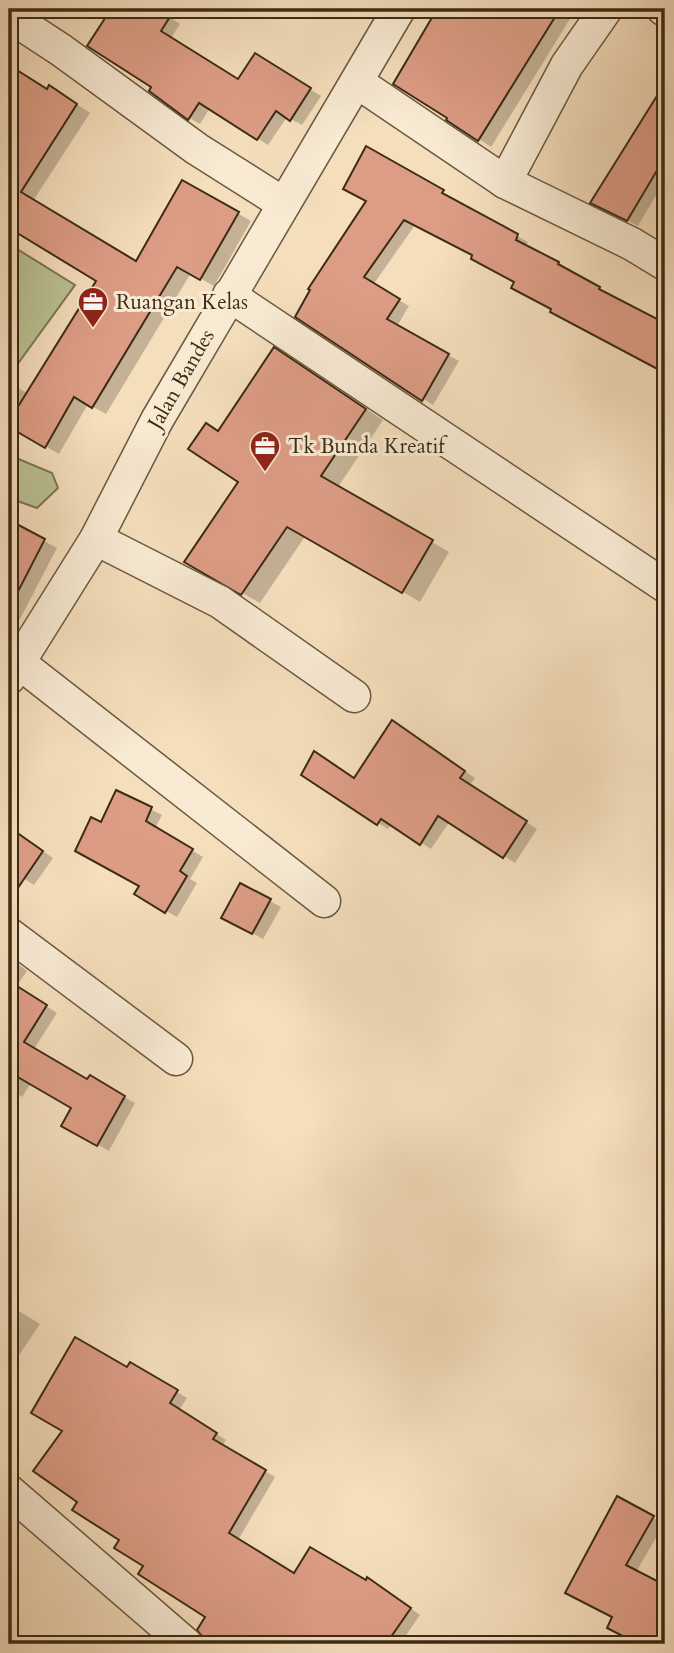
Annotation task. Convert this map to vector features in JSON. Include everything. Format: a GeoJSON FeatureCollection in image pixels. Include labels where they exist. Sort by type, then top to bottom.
{"type":"FeatureCollection","features":[{"type":"Feature","properties":{"kind":"street","name":"Jalan Bandes"},"geometry":{"type":"LineString","coordinates":[[13,670],[96,539],[157,420],[399,9]]}},
{"type":"Feature","properties":{"kind":"street"},"geometry":{"type":"LineString","coordinates":[[505,182],[567,65],[606,9]]}},
{"type":"Feature","properties":{"kind":"street"},"geometry":{"type":"LineString","coordinates":[[9,16],[61,50],[197,149],[284,204]]}},
{"type":"Feature","properties":{"kind":"street"},"geometry":{"type":"LineString","coordinates":[[357,82],[505,182],[661,253]]}},
{"type":"Feature","properties":{"kind":"street"},"geometry":{"type":"LineString","coordinates":[[229,295],[665,586]]}},
{"type":"Feature","properties":{"kind":"street"},"geometry":{"type":"LineString","coordinates":[[96,539],[220,603],[354,696]]}},
{"type":"Feature","properties":{"kind":"street"},"geometry":{"type":"LineString","coordinates":[[13,670],[324,901]]}},
{"type":"Feature","properties":{"kind":"street"},"geometry":{"type":"LineString","coordinates":[[9,934],[176,1059]]}},
{"type":"Feature","properties":{"kind":"street"},"geometry":{"type":"LineString","coordinates":[[9,1491],[186,1644]]}},
{"type":"Feature","properties":{"kind":"green space"},"geometry":{"type":"Polygon","coordinates":[[[9,244],[75,285],[14,369],[9,366],[9,244]]]}},
{"type":"Feature","properties":{"kind":"green space"},"geometry":{"type":"Polygon","coordinates":[[[9,455],[52,473],[58,488],[37,508],[9,498],[9,455]]]}},
{"type":"Feature","properties":{"kind":"building"},"geometry":{"type":"Polygon","coordinates":[[[111,9],[175,9],[161,31],[238,79],[255,53],[311,88],[290,121],[276,111],[257,140],[199,103],[188,120],[149,91],[151,87],[87,46],[111,9]]]}},
{"type":"Feature","properties":{"kind":"building"},"geometry":{"type":"Polygon","coordinates":[[[437,9],[560,9],[478,141],[393,84],[437,9]]]}},
{"type":"Feature","properties":{"kind":"building"},"geometry":{"type":"Polygon","coordinates":[[[9,65],[47,89],[49,85],[77,104],[21,192],[136,261],[182,180],[239,212],[200,280],[177,267],[92,408],[74,397],[45,448],[9,427],[9,421],[96,281],[9,228],[9,65]]]}},
{"type":"Feature","properties":{"kind":"building"},"geometry":{"type":"Polygon","coordinates":[[[665,83],[665,157],[627,221],[590,203],[665,83]]]}},
{"type":"Feature","properties":{"kind":"building"},"geometry":{"type":"Polygon","coordinates":[[[366,146],[444,190],[442,193],[518,234],[516,240],[559,262],[558,264],[600,287],[599,289],[665,323],[665,373],[550,312],[551,309],[511,288],[514,282],[471,259],[472,255],[404,220],[364,277],[400,299],[387,319],[449,354],[422,401],[295,317],[310,290],[308,289],[366,201],[343,189],[366,146]]]}},
{"type":"Feature","properties":{"kind":"building"},"geometry":{"type":"Polygon","coordinates":[[[274,347],[366,409],[321,476],[433,540],[402,593],[287,527],[241,595],[184,562],[238,482],[188,449],[206,423],[218,431],[274,347]]]}},
{"type":"Feature","properties":{"kind":"building"},"geometry":{"type":"Polygon","coordinates":[[[9,520],[45,539],[9,609],[9,520]]]}},
{"type":"Feature","properties":{"kind":"building"},"geometry":{"type":"Polygon","coordinates":[[[392,720],[465,771],[460,778],[527,821],[503,858],[438,816],[420,845],[381,819],[377,825],[301,775],[314,751],[354,778],[392,720]]]}},
{"type":"Feature","properties":{"kind":"building"},"geometry":{"type":"Polygon","coordinates":[[[116,790],[152,807],[146,821],[193,849],[180,871],[187,876],[165,913],[134,894],[139,886],[75,851],[91,817],[101,822],[116,790]]]}},
{"type":"Feature","properties":{"kind":"building"},"geometry":{"type":"Polygon","coordinates":[[[9,827],[43,851],[9,901],[9,827]]]}},
{"type":"Feature","properties":{"kind":"building"},"geometry":{"type":"Polygon","coordinates":[[[240,883],[271,899],[252,934],[221,918],[240,883]]]}},
{"type":"Feature","properties":{"kind":"building"},"geometry":{"type":"Polygon","coordinates":[[[9,981],[47,1005],[24,1042],[87,1079],[90,1075],[125,1096],[97,1146],[61,1126],[71,1108],[9,1072],[9,981]]]}},
{"type":"Feature","properties":{"kind":"building"},"geometry":{"type":"Polygon","coordinates":[[[75,1337],[127,1367],[130,1362],[178,1390],[170,1403],[217,1433],[213,1439],[266,1470],[229,1533],[294,1573],[310,1547],[366,1580],[367,1577],[411,1608],[386,1644],[217,1644],[197,1630],[205,1617],[138,1574],[143,1566],[114,1548],[119,1540],[72,1510],[77,1502],[33,1471],[62,1431],[31,1413],[75,1337]]]}},
{"type":"Feature","properties":{"kind":"building"},"geometry":{"type":"Polygon","coordinates":[[[617,1496],[654,1516],[626,1565],[665,1585],[665,1626],[656,1644],[638,1644],[607,1628],[612,1617],[565,1593],[617,1496]]]}},
{"type":"Feature","properties":{"kind":"place","name":"Ruangan Kelas"},"geometry":{"type":"Point","coordinates":[93,329]}},
{"type":"Feature","properties":{"kind":"place","name":"Tk Bunda Kreatif"},"geometry":{"type":"Point","coordinates":[265,473]}}]}
